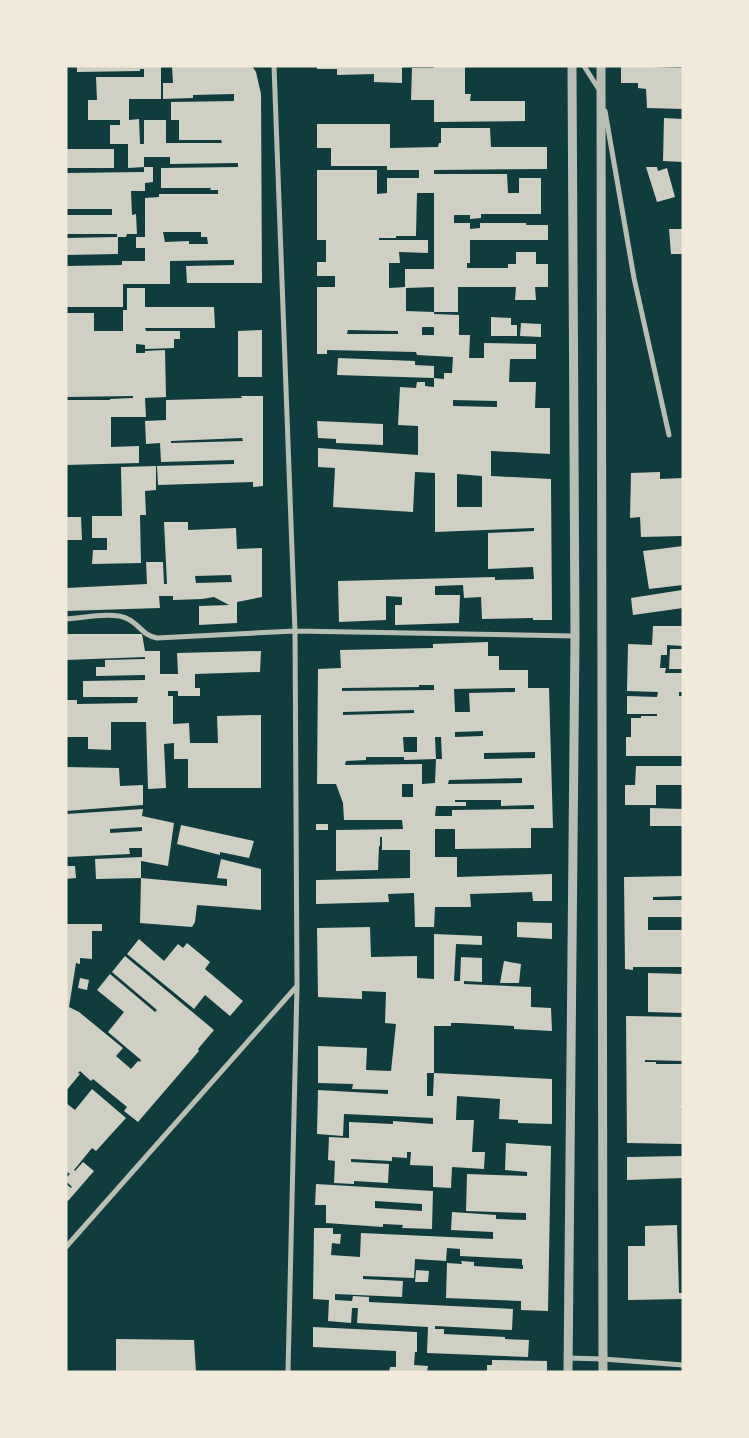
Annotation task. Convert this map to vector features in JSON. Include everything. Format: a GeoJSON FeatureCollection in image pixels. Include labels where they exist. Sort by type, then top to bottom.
{"type":"FeatureCollection","features":[{"type":"Feature","properties":{"kind":"street"},"geometry":{"type":"LineString","coordinates":[[274,66],[295,631],[297,986],[288,1372]]}},
{"type":"Feature","properties":{"kind":"street"},"geometry":{"type":"LineString","coordinates":[[568,1372],[575,636],[572,66]]}},
{"type":"Feature","properties":{"kind":"street"},"geometry":{"type":"LineString","coordinates":[[584,66],[601,93],[634,278],[669,434]]}},
{"type":"Feature","properties":{"kind":"street"},"geometry":{"type":"LineString","coordinates":[[601,66],[603,1372]]}},
{"type":"Feature","properties":{"kind":"street"},"geometry":{"type":"LineString","coordinates":[[66,619],[113,615],[130,619],[149,636],[157,638],[295,631],[575,636]]}},
{"type":"Feature","properties":{"kind":"street"},"geometry":{"type":"LineString","coordinates":[[66,1247],[297,986]]}},
{"type":"Feature","properties":{"kind":"street"},"geometry":{"type":"LineString","coordinates":[[568,1358],[683,1365]]}},
{"type":"Feature","properties":{"kind":"building"},"geometry":{"type":"Polygon","coordinates":[[[77,66],[161,66],[161,99],[129,99],[129,120],[139,119],[140,144],[144,144],[144,120],[166,120],[166,143],[222,143],[221,140],[179,140],[179,120],[171,120],[171,102],[234,101],[234,94],[193,95],[193,98],[163,99],[163,83],[173,83],[172,66],[252,66],[256,72],[261,94],[262,283],[187,283],[186,266],[234,265],[234,260],[170,261],[170,284],[123,284],[123,307],[66,307],[66,266],[122,265],[122,261],[145,261],[145,248],[136,248],[136,237],[145,237],[145,198],[159,197],[159,194],[218,194],[218,190],[210,190],[211,188],[161,188],[161,168],[238,167],[238,163],[170,164],[170,157],[144,157],[144,167],[128,168],[128,144],[110,144],[110,125],[120,125],[120,120],[88,120],[88,100],[97,100],[96,77],[144,77],[144,69],[140,69],[140,71],[77,72],[77,66]],[[163,232],[165,242],[189,241],[189,244],[208,244],[207,237],[201,237],[201,232],[163,232]]]}},
{"type":"Feature","properties":{"kind":"building"},"geometry":{"type":"Polygon","coordinates":[[[317,66],[402,66],[402,83],[374,82],[374,74],[337,75],[337,69],[317,69],[317,66]]]}},
{"type":"Feature","properties":{"kind":"building"},"geometry":{"type":"Polygon","coordinates":[[[434,66],[465,66],[465,94],[471,94],[470,101],[525,101],[525,121],[434,122],[434,100],[411,100],[412,68],[434,68],[434,66]]]}},
{"type":"Feature","properties":{"kind":"building"},"geometry":{"type":"Polygon","coordinates":[[[621,66],[683,68],[683,109],[647,108],[646,89],[638,88],[638,83],[621,83],[621,66]]]}},
{"type":"Feature","properties":{"kind":"building"},"geometry":{"type":"Polygon","coordinates":[[[664,118],[683,119],[683,162],[663,161],[664,118]]]}},
{"type":"Feature","properties":{"kind":"building"},"geometry":{"type":"Polygon","coordinates":[[[317,124],[390,124],[390,148],[438,147],[439,143],[441,143],[441,128],[490,128],[491,147],[547,147],[547,169],[434,170],[434,174],[507,174],[508,193],[519,193],[519,178],[541,178],[541,214],[481,214],[481,218],[470,219],[470,215],[454,215],[454,223],[470,223],[470,229],[480,228],[480,223],[548,225],[548,240],[470,240],[470,263],[467,263],[467,268],[508,268],[508,264],[516,264],[516,252],[536,252],[536,264],[548,264],[548,287],[535,287],[536,300],[515,300],[516,287],[458,287],[458,312],[434,312],[434,314],[459,315],[459,335],[470,335],[469,358],[484,358],[484,343],[536,344],[536,359],[510,359],[509,382],[536,382],[535,408],[550,408],[550,454],[491,451],[491,476],[551,479],[552,620],[533,620],[533,618],[482,619],[481,597],[464,598],[463,585],[435,586],[435,595],[460,595],[459,623],[395,625],[395,605],[402,605],[402,597],[386,596],[386,620],[339,622],[338,581],[495,577],[495,580],[534,579],[533,567],[488,569],[488,533],[534,531],[534,528],[435,532],[435,473],[415,472],[413,512],[333,507],[335,468],[318,467],[318,448],[418,455],[418,426],[398,425],[400,387],[416,388],[417,382],[425,382],[425,386],[434,387],[434,378],[444,379],[444,373],[452,373],[453,357],[417,355],[416,352],[327,350],[327,354],[317,354],[317,287],[335,287],[335,276],[317,276],[317,262],[326,262],[326,240],[317,240],[317,170],[377,170],[377,194],[387,193],[387,178],[419,178],[419,170],[387,170],[387,166],[331,166],[331,148],[317,148],[317,124]],[[417,193],[416,236],[379,238],[379,240],[428,240],[428,253],[399,252],[400,263],[389,263],[389,288],[405,287],[405,269],[434,269],[434,193],[417,193]],[[434,287],[406,288],[406,311],[434,312],[434,287]],[[422,327],[422,335],[434,335],[434,327],[422,327]],[[348,330],[347,334],[398,334],[398,331],[348,330]],[[453,400],[453,406],[497,407],[497,401],[453,400]],[[457,474],[457,507],[482,507],[482,476],[457,474]]]}},
{"type":"Feature","properties":{"kind":"building"},"geometry":{"type":"Polygon","coordinates":[[[66,149],[114,149],[114,168],[66,168],[66,149]]]}},
{"type":"Feature","properties":{"kind":"building"},"geometry":{"type":"Polygon","coordinates":[[[144,167],[153,167],[153,182],[145,183],[145,191],[131,191],[132,215],[136,214],[137,234],[117,237],[117,234],[66,234],[66,215],[112,215],[112,209],[66,209],[66,173],[144,172],[144,167]]]}},
{"type":"Feature","properties":{"kind":"building"},"geometry":{"type":"Polygon","coordinates":[[[646,167],[657,167],[658,171],[667,168],[675,197],[657,202],[646,167]]]}},
{"type":"Feature","properties":{"kind":"building"},"geometry":{"type":"Polygon","coordinates":[[[669,229],[683,229],[683,254],[671,254],[669,229]]]}},
{"type":"Feature","properties":{"kind":"building"},"geometry":{"type":"Polygon","coordinates":[[[118,237],[118,254],[66,255],[66,238],[118,237]]]}},
{"type":"Feature","properties":{"kind":"building"},"geometry":{"type":"Polygon","coordinates":[[[127,288],[145,288],[145,307],[214,307],[215,328],[145,328],[146,331],[180,331],[180,339],[174,339],[174,348],[145,349],[145,345],[136,344],[136,353],[165,350],[166,397],[145,398],[146,417],[111,417],[111,447],[139,446],[139,463],[66,465],[66,400],[110,400],[133,398],[133,396],[66,397],[66,313],[94,313],[94,331],[123,331],[123,310],[127,310],[127,288]]]}},
{"type":"Feature","properties":{"kind":"building"},"geometry":{"type":"Polygon","coordinates":[[[491,317],[511,318],[511,325],[517,325],[517,336],[491,336],[491,317]]]}},
{"type":"Feature","properties":{"kind":"building"},"geometry":{"type":"Polygon","coordinates":[[[521,323],[541,324],[541,337],[520,336],[521,323]]]}},
{"type":"Feature","properties":{"kind":"building"},"geometry":{"type":"Polygon","coordinates":[[[262,330],[262,377],[238,377],[238,331],[262,330]]]}},
{"type":"Feature","properties":{"kind":"building"},"geometry":{"type":"Polygon","coordinates":[[[338,358],[415,361],[415,365],[434,366],[434,378],[337,375],[338,358]]]}},
{"type":"Feature","properties":{"kind":"building"},"geometry":{"type":"Polygon","coordinates":[[[241,396],[263,396],[263,486],[253,487],[253,482],[158,485],[157,466],[234,464],[234,460],[161,462],[160,443],[146,444],[145,421],[166,420],[166,400],[242,398],[241,396]],[[242,438],[171,441],[171,443],[243,441],[242,438]]]}},
{"type":"Feature","properties":{"kind":"building"},"geometry":{"type":"Polygon","coordinates":[[[317,421],[383,424],[383,445],[336,443],[336,439],[318,438],[317,421]]]}},
{"type":"Feature","properties":{"kind":"building"},"geometry":{"type":"Polygon","coordinates":[[[156,466],[156,490],[145,491],[146,515],[140,515],[141,563],[92,564],[93,550],[107,550],[107,538],[92,538],[92,516],[122,516],[121,467],[156,466]]]}},
{"type":"Feature","properties":{"kind":"building"},"geometry":{"type":"Polygon","coordinates":[[[660,472],[660,479],[683,478],[683,536],[641,537],[640,517],[630,518],[631,473],[660,472]]]}},
{"type":"Feature","properties":{"kind":"building"},"geometry":{"type":"Polygon","coordinates":[[[66,517],[81,517],[82,540],[66,540],[66,517]]]}},
{"type":"Feature","properties":{"kind":"building"},"geometry":{"type":"Polygon","coordinates":[[[164,522],[188,522],[188,530],[236,528],[237,549],[262,548],[262,597],[237,602],[237,623],[199,625],[199,606],[229,605],[214,597],[173,600],[173,596],[159,596],[160,608],[66,611],[66,588],[147,584],[146,562],[163,562],[164,584],[167,584],[164,522]],[[231,575],[195,576],[196,583],[232,582],[231,575]]]}},
{"type":"Feature","properties":{"kind":"building"},"geometry":{"type":"Polygon","coordinates":[[[683,546],[683,585],[649,589],[643,551],[683,546]]]}},
{"type":"Feature","properties":{"kind":"building"},"geometry":{"type":"Polygon","coordinates":[[[682,590],[683,608],[633,615],[631,598],[682,590]]]}},
{"type":"Feature","properties":{"kind":"building"},"geometry":{"type":"Polygon","coordinates":[[[653,626],[683,626],[683,646],[667,645],[667,655],[661,655],[660,668],[666,668],[665,673],[683,673],[683,692],[679,692],[679,696],[683,696],[683,756],[626,756],[626,737],[631,737],[631,718],[657,716],[657,714],[627,714],[627,696],[657,697],[658,692],[627,691],[628,644],[652,645],[653,626]]]}},
{"type":"Feature","properties":{"kind":"building"},"geometry":{"type":"Polygon","coordinates":[[[66,634],[142,634],[145,651],[160,651],[160,674],[178,674],[177,653],[261,651],[260,672],[195,674],[195,688],[200,688],[200,696],[178,696],[178,691],[168,691],[168,696],[173,696],[173,724],[189,723],[190,743],[218,743],[217,716],[261,715],[261,788],[188,788],[188,759],[174,759],[174,743],[164,744],[166,788],[148,789],[146,722],[111,722],[111,750],[88,749],[88,737],[66,737],[66,700],[77,700],[77,704],[137,703],[138,697],[83,697],[83,681],[145,680],[145,675],[96,676],[96,667],[105,667],[105,660],[145,659],[145,657],[66,660],[66,634]]]}},
{"type":"Feature","properties":{"kind":"building"},"geometry":{"type":"Polygon","coordinates":[[[488,642],[488,656],[499,656],[499,670],[528,670],[528,688],[549,688],[553,828],[531,828],[531,848],[455,849],[455,829],[435,829],[435,857],[457,857],[457,877],[552,874],[552,901],[533,901],[532,892],[470,894],[471,907],[435,907],[434,927],[415,927],[414,893],[388,894],[389,902],[316,904],[316,880],[410,878],[410,850],[382,850],[382,837],[380,837],[378,870],[336,871],[336,830],[403,829],[402,820],[344,820],[343,803],[336,784],[317,784],[318,669],[341,668],[340,650],[433,648],[433,644],[488,642]],[[419,685],[419,687],[342,688],[342,691],[434,690],[434,685],[419,685]],[[515,688],[454,689],[455,712],[470,712],[469,693],[515,692],[515,688]],[[414,710],[343,712],[343,715],[414,713],[414,710]],[[483,731],[455,732],[455,737],[483,736],[483,731]],[[403,737],[404,752],[417,752],[417,737],[403,737]],[[435,737],[436,759],[442,759],[441,737],[435,737]],[[535,752],[484,753],[484,759],[535,758],[535,752]],[[366,757],[366,760],[346,761],[345,765],[422,764],[422,784],[435,783],[436,759],[404,760],[404,757],[366,757]],[[522,778],[449,780],[448,784],[522,783],[522,778]],[[402,784],[402,797],[413,797],[413,784],[402,784]],[[455,800],[455,802],[466,802],[466,806],[436,806],[435,816],[452,816],[452,810],[534,809],[534,805],[501,806],[501,800],[455,800]]]}},
{"type":"Feature","properties":{"kind":"building"},"geometry":{"type":"Polygon","coordinates":[[[670,649],[683,649],[683,669],[669,669],[670,649]]]}},
{"type":"Feature","properties":{"kind":"building"},"geometry":{"type":"Polygon","coordinates":[[[636,766],[683,766],[683,785],[656,785],[656,805],[625,805],[625,785],[635,785],[636,766]]]}},
{"type":"Feature","properties":{"kind":"building"},"geometry":{"type":"Polygon","coordinates":[[[66,767],[119,768],[120,786],[143,785],[143,805],[66,811],[66,767]]]}},
{"type":"Feature","properties":{"kind":"building"},"geometry":{"type":"Polygon","coordinates":[[[650,808],[683,809],[683,826],[650,826],[650,808]]]}},
{"type":"Feature","properties":{"kind":"building"},"geometry":{"type":"Polygon","coordinates":[[[143,809],[142,816],[174,823],[168,866],[141,861],[141,878],[96,879],[95,859],[142,857],[142,848],[129,848],[130,854],[66,857],[66,814],[143,809]],[[142,827],[110,829],[110,833],[142,831],[142,827]]]}},
{"type":"Feature","properties":{"kind":"building"},"geometry":{"type":"Polygon","coordinates":[[[316,824],[328,824],[328,830],[316,830],[316,824]]]}},
{"type":"Feature","properties":{"kind":"building"},"geometry":{"type":"Polygon","coordinates":[[[181,825],[254,841],[249,858],[220,852],[220,855],[177,844],[181,825]]]}},
{"type":"Feature","properties":{"kind":"building"},"geometry":{"type":"Polygon","coordinates":[[[221,859],[261,869],[261,910],[197,905],[195,922],[192,927],[140,923],[141,878],[227,886],[227,879],[217,878],[221,859]]]}},
{"type":"Feature","properties":{"kind":"building"},"geometry":{"type":"Polygon","coordinates":[[[66,866],[75,866],[76,878],[66,879],[66,866]]]}},
{"type":"Feature","properties":{"kind":"building"},"geometry":{"type":"Polygon","coordinates":[[[683,876],[683,896],[653,897],[653,900],[683,900],[683,917],[648,917],[648,930],[683,930],[683,967],[633,967],[633,970],[625,969],[624,877],[683,876]]]}},
{"type":"Feature","properties":{"kind":"building"},"geometry":{"type":"Polygon","coordinates":[[[517,922],[552,923],[552,939],[517,937],[517,922]]]}},
{"type":"Feature","properties":{"kind":"building"},"geometry":{"type":"Polygon","coordinates":[[[66,924],[102,924],[102,931],[92,931],[92,959],[80,958],[80,964],[76,963],[69,1007],[79,1012],[123,1048],[116,1056],[131,1069],[141,1060],[108,1032],[124,1012],[97,990],[110,974],[155,1012],[157,1010],[112,972],[125,956],[214,1030],[198,1049],[199,1051],[138,1122],[124,1111],[127,1107],[93,1079],[91,1081],[80,1071],[78,1073],[80,1074],[66,1091],[66,924]]]}},
{"type":"Feature","properties":{"kind":"building"},"geometry":{"type":"Polygon","coordinates":[[[370,927],[371,957],[417,956],[417,978],[434,979],[434,934],[482,936],[482,945],[456,944],[454,981],[460,981],[461,957],[482,958],[482,982],[464,981],[464,984],[531,987],[531,1007],[551,1008],[552,1031],[514,1029],[514,1026],[460,1023],[451,1023],[451,1026],[434,1026],[434,1073],[552,1079],[552,1124],[518,1123],[518,1120],[499,1119],[500,1099],[457,1096],[456,1120],[474,1120],[472,1152],[485,1152],[484,1169],[452,1167],[451,1188],[433,1187],[433,1166],[410,1165],[411,1152],[407,1152],[407,1158],[392,1157],[392,1161],[351,1159],[351,1162],[389,1164],[388,1183],[354,1181],[354,1184],[334,1183],[335,1161],[328,1160],[329,1137],[349,1138],[349,1122],[393,1124],[393,1121],[433,1124],[433,1118],[344,1114],[343,1136],[317,1134],[318,1090],[388,1094],[388,1090],[352,1089],[353,1084],[318,1083],[318,1046],[367,1048],[366,1070],[391,1071],[396,1024],[385,1023],[386,992],[362,991],[362,999],[318,997],[317,928],[370,927]],[[427,1073],[427,1096],[433,1096],[434,1073],[427,1073]]]}},
{"type":"Feature","properties":{"kind":"building"},"geometry":{"type":"Polygon","coordinates":[[[139,939],[164,961],[178,944],[183,948],[187,943],[210,962],[205,969],[243,1001],[230,1016],[205,995],[194,1009],[127,954],[139,939]]]}},
{"type":"Feature","properties":{"kind":"building"},"geometry":{"type":"Polygon","coordinates":[[[504,961],[521,964],[519,983],[500,983],[504,961]]]}},
{"type":"Feature","properties":{"kind":"building"},"geometry":{"type":"Polygon","coordinates":[[[648,973],[683,974],[683,1013],[648,1012],[648,973]]]}},
{"type":"Feature","properties":{"kind":"building"},"geometry":{"type":"Polygon","coordinates":[[[80,978],[89,980],[87,990],[78,988],[80,978]]]}},
{"type":"Feature","properties":{"kind":"building"},"geometry":{"type":"Polygon","coordinates":[[[626,1016],[683,1017],[683,1061],[645,1060],[645,1062],[683,1064],[683,1107],[681,1110],[683,1110],[683,1144],[627,1143],[626,1016]]]}},
{"type":"Feature","properties":{"kind":"building"},"geometry":{"type":"Polygon","coordinates":[[[92,1089],[126,1118],[96,1151],[92,1148],[74,1170],[83,1162],[94,1171],[68,1201],[66,1199],[66,1184],[72,1187],[66,1181],[70,1174],[66,1171],[66,1103],[75,1110],[92,1089]]]}},
{"type":"Feature","properties":{"kind":"building"},"geometry":{"type":"Polygon","coordinates":[[[506,1143],[551,1146],[548,1311],[521,1310],[521,1301],[446,1298],[447,1263],[462,1264],[461,1261],[474,1262],[474,1266],[523,1269],[522,1259],[460,1256],[460,1249],[447,1248],[446,1261],[415,1259],[414,1278],[363,1276],[363,1279],[403,1281],[402,1297],[335,1294],[335,1300],[352,1301],[353,1296],[369,1297],[369,1302],[513,1309],[512,1330],[435,1326],[435,1329],[444,1329],[444,1334],[529,1340],[528,1357],[427,1353],[428,1327],[357,1323],[358,1308],[352,1308],[351,1323],[328,1321],[329,1300],[313,1299],[314,1228],[333,1228],[333,1234],[341,1234],[340,1244],[332,1243],[331,1255],[360,1257],[361,1233],[493,1239],[493,1232],[451,1230],[452,1212],[496,1215],[496,1219],[526,1220],[526,1213],[466,1211],[467,1174],[527,1176],[527,1172],[505,1170],[506,1143]]]}},
{"type":"Feature","properties":{"kind":"building"},"geometry":{"type":"Polygon","coordinates":[[[683,1156],[683,1178],[627,1180],[627,1157],[683,1156]]]}},
{"type":"Feature","properties":{"kind":"building"},"geometry":{"type":"Polygon","coordinates":[[[316,1184],[433,1191],[432,1229],[402,1228],[403,1225],[383,1224],[383,1227],[326,1223],[326,1205],[315,1205],[316,1184]],[[375,1201],[375,1208],[422,1211],[422,1204],[375,1201]]]}},
{"type":"Feature","properties":{"kind":"building"},"geometry":{"type":"Polygon","coordinates":[[[677,1225],[679,1293],[683,1293],[683,1299],[628,1300],[628,1246],[645,1246],[645,1226],[677,1225]]]}},
{"type":"Feature","properties":{"kind":"building"},"geometry":{"type":"Polygon","coordinates":[[[416,1270],[429,1271],[428,1282],[415,1282],[416,1270]]]}},
{"type":"Feature","properties":{"kind":"building"},"geometry":{"type":"Polygon","coordinates":[[[313,1327],[417,1332],[417,1352],[415,1352],[414,1365],[428,1366],[427,1372],[389,1372],[390,1367],[396,1367],[396,1351],[313,1347],[313,1327]]]}},
{"type":"Feature","properties":{"kind":"building"},"geometry":{"type":"Polygon","coordinates":[[[116,1339],[194,1340],[196,1372],[116,1372],[116,1339]]]}},
{"type":"Feature","properties":{"kind":"building"},"geometry":{"type":"Polygon","coordinates":[[[492,1360],[547,1361],[547,1372],[487,1372],[487,1365],[492,1365],[492,1360]]]}}]}
